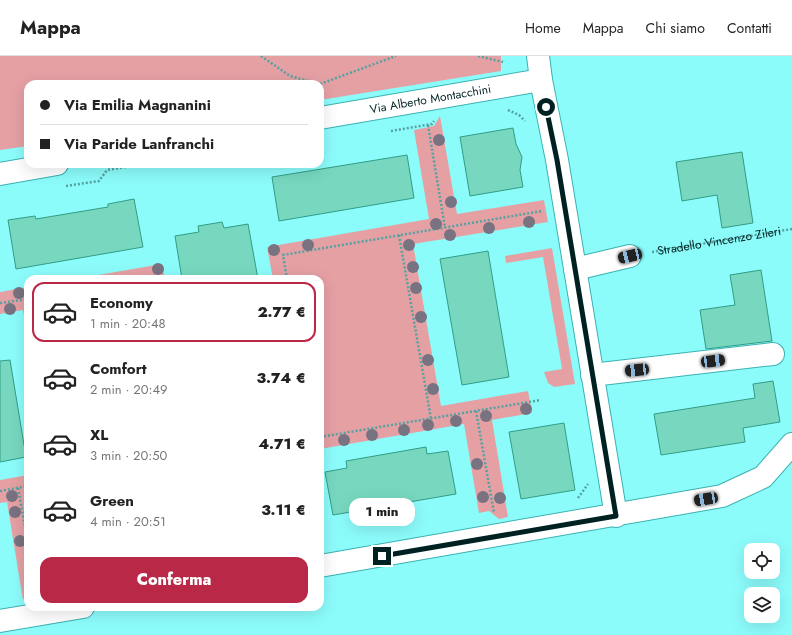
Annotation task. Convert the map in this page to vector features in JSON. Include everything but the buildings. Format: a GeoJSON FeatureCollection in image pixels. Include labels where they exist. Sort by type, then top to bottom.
{"type":"FeatureCollection","features":[{"type":"Feature","properties":{"kind":"street"},"geometry":{"type":"LineString","coordinates":[[538,56],[541,80],[557,160],[616,516]]}},
{"type":"Feature","properties":{"kind":"street","name":"Via Alberto Montacchini"},"geometry":{"type":"LineString","coordinates":[[324,117],[541,80]]}},
{"type":"Feature","properties":{"kind":"street"},"geometry":{"type":"LineString","coordinates":[[0,174],[34,168]]}},
{"type":"Feature","properties":{"kind":"street"},"geometry":{"type":"LineString","coordinates":[[575,269],[630,256]]}},
{"type":"Feature","properties":{"kind":"street"},"geometry":{"type":"LineString","coordinates":[[592,375],[773,354]]}},
{"type":"Feature","properties":{"kind":"street"},"geometry":{"type":"LineString","coordinates":[[324,565],[616,516],[722,496],[763,477],[792,444]]}},
{"type":"Feature","properties":{"kind":"street"},"geometry":{"type":"LineString","coordinates":[[0,621],[59,611]]}},
{"type":"Feature","properties":{"kind":"path"},"geometry":{"type":"LineString","coordinates":[[261,56],[290,76],[305,80]]}},
{"type":"Feature","properties":{"kind":"path"},"geometry":{"type":"LineString","coordinates":[[324,83],[396,56]]}},
{"type":"Feature","properties":{"kind":"path"},"geometry":{"type":"LineString","coordinates":[[478,56],[504,63]]}},
{"type":"Feature","properties":{"kind":"path"},"geometry":{"type":"LineString","coordinates":[[507,109],[519,115],[527,124]]}},
{"type":"Feature","properties":{"kind":"path"},"geometry":{"type":"LineString","coordinates":[[389,131],[432,124],[435,119]]}},
{"type":"Feature","properties":{"kind":"path"},"geometry":{"type":"LineString","coordinates":[[428,125],[445,228]]}},
{"type":"Feature","properties":{"kind":"path"},"geometry":{"type":"LineString","coordinates":[[61,187],[99,181],[107,170],[119,168]]}},
{"type":"Feature","properties":{"kind":"path"},"geometry":{"type":"LineString","coordinates":[[286,275],[283,255],[549,210]]}},
{"type":"Feature","properties":{"kind":"path","name":"Stradello Vincenzo Zileri"},"geometry":{"type":"LineString","coordinates":[[630,256],[792,229]]}},
{"type":"Feature","properties":{"kind":"path"},"geometry":{"type":"LineString","coordinates":[[399,236],[430,419]]}},
{"type":"Feature","properties":{"kind":"path"},"geometry":{"type":"LineString","coordinates":[[0,303],[24,300]]}},
{"type":"Feature","properties":{"kind":"path"},"geometry":{"type":"LineString","coordinates":[[324,436],[541,400]]}},
{"type":"Feature","properties":{"kind":"path"},"geometry":{"type":"LineString","coordinates":[[476,411],[494,515],[492,517]]}},
{"type":"Feature","properties":{"kind":"path"},"geometry":{"type":"LineString","coordinates":[[576,501],[584,490],[589,478]]}},
{"type":"Feature","properties":{"kind":"path"},"geometry":{"type":"LineString","coordinates":[[0,491],[24,487]]}},
{"type":"Feature","properties":{"kind":"path"},"geometry":{"type":"LineString","coordinates":[[18,488],[24,521]]}},
{"type":"Feature","properties":{"kind":"shaded area"},"geometry":{"type":"Polygon","coordinates":[[[0,56],[501,56],[501,71],[324,99],[324,80],[24,80],[24,147],[0,150],[0,56]]]}},
{"type":"Feature","properties":{"kind":"shaded area"},"geometry":{"type":"Polygon","coordinates":[[[440,116],[457,214],[544,200],[548,222],[413,244],[441,406],[528,391],[532,413],[492,420],[508,517],[499,519],[489,511],[479,513],[464,424],[324,448],[324,275],[272,275],[267,247],[429,219],[414,130],[434,126],[440,116]]]}},
{"type":"Feature","properties":{"kind":"shaded area"},"geometry":{"type":"Polygon","coordinates":[[[552,248],[575,384],[554,387],[548,383],[544,372],[562,369],[543,257],[506,263],[505,256],[552,248]]]}},
{"type":"Feature","properties":{"kind":"shaded area"},"geometry":{"type":"Polygon","coordinates":[[[162,264],[164,275],[98,275],[162,264]]]}},
{"type":"Feature","properties":{"kind":"shaded area"},"geometry":{"type":"Polygon","coordinates":[[[24,288],[24,316],[23,310],[0,314],[0,292],[24,288]]]}},
{"type":"Feature","properties":{"kind":"shaded area"},"geometry":{"type":"Polygon","coordinates":[[[24,476],[23,600],[7,502],[0,503],[0,480],[24,476]]]}},
{"type":"Feature","properties":{"kind":"route"},"geometry":{"type":"LineString","coordinates":[[382,556],[616,516],[594,391],[557,160],[546,107]]}}]}
